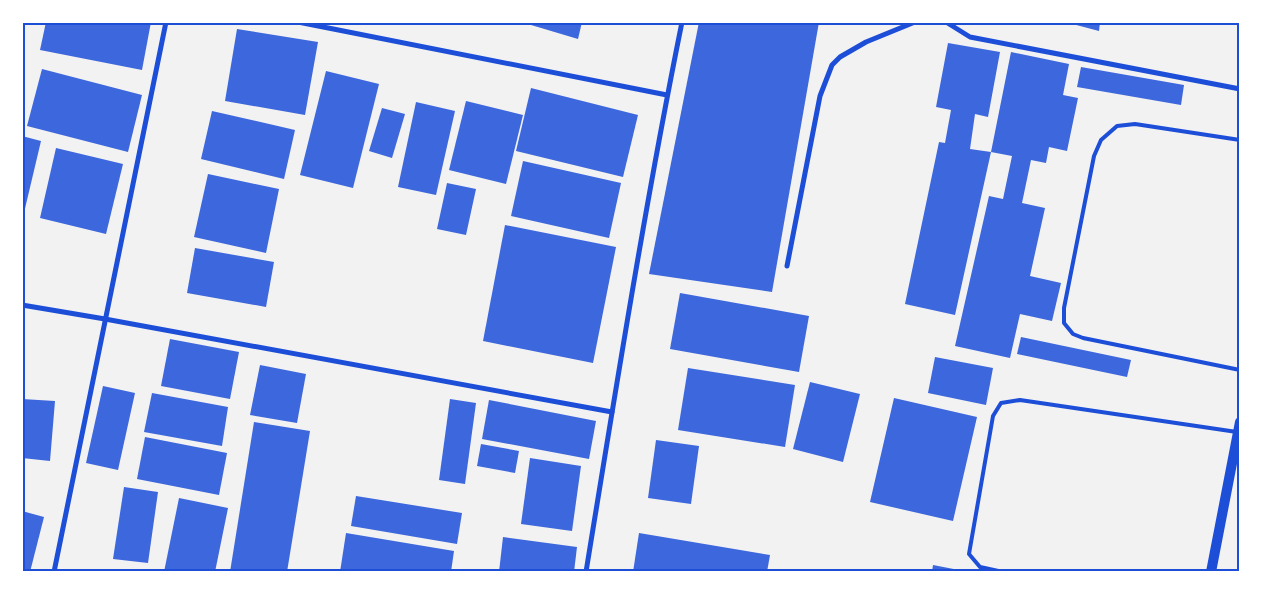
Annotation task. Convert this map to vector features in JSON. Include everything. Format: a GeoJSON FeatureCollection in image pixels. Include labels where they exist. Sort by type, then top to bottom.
{"type":"FeatureCollection","features":[{"type":"Feature","properties":{"kind":"main road"},"geometry":{"type":"LineString","coordinates":[[1211,572],[1240,422]]}},
{"type":"Feature","properties":{"kind":"street"},"geometry":{"type":"LineString","coordinates":[[54,572],[166,22]]}},
{"type":"Feature","properties":{"kind":"street"},"geometry":{"type":"LineString","coordinates":[[298,22],[667,95]]}},
{"type":"Feature","properties":{"kind":"street"},"geometry":{"type":"LineString","coordinates":[[586,572],[667,95],[682,22]]}},
{"type":"Feature","properties":{"kind":"street"},"geometry":{"type":"LineString","coordinates":[[787,266],[820,96],[832,65],[840,57],[866,42],[915,22]]}},
{"type":"Feature","properties":{"kind":"street"},"geometry":{"type":"LineString","coordinates":[[946,22],[970,37],[1240,89]]}},
{"type":"Feature","properties":{"kind":"street"},"geometry":{"type":"LineString","coordinates":[[22,305],[612,412]]}},
{"type":"Feature","properties":{"kind":"lane"},"geometry":{"type":"LineString","coordinates":[[1240,140],[1135,124],[1117,126],[1101,140],[1094,156],[1064,308],[1064,323],[1073,334],[1083,338],[1240,370]]}},
{"type":"Feature","properties":{"kind":"lane"},"geometry":{"type":"LineString","coordinates":[[1003,572],[980,567],[969,554],[993,416],[1001,404],[1020,400],[1237,432]]}},
{"type":"Feature","properties":{"kind":"building"},"geometry":{"type":"Polygon","coordinates":[[[46,22],[151,22],[142,70],[40,50],[46,22]]]}},
{"type":"Feature","properties":{"kind":"building"},"geometry":{"type":"Polygon","coordinates":[[[521,22],[582,22],[578,39],[521,22]]]}},
{"type":"Feature","properties":{"kind":"building"},"geometry":{"type":"Polygon","coordinates":[[[699,22],[819,22],[772,292],[649,274],[699,22]]]}},
{"type":"Feature","properties":{"kind":"building"},"geometry":{"type":"Polygon","coordinates":[[[1065,22],[1100,22],[1099,31],[1065,22]]]}},
{"type":"Feature","properties":{"kind":"building"},"geometry":{"type":"Polygon","coordinates":[[[237,29],[318,42],[305,115],[225,101],[237,29]]]}},
{"type":"Feature","properties":{"kind":"building"},"geometry":{"type":"Polygon","coordinates":[[[948,43],[1000,52],[988,117],[975,114],[970,149],[991,152],[955,315],[905,304],[939,142],[945,143],[951,110],[936,107],[948,43]]]}},
{"type":"Feature","properties":{"kind":"building"},"geometry":{"type":"Polygon","coordinates":[[[1011,52],[1069,64],[1063,95],[1078,98],[1067,151],[1049,147],[1046,163],[1031,160],[1022,203],[1045,208],[1030,276],[1061,283],[1052,321],[1020,314],[1010,358],[955,346],[989,196],[1003,199],[1012,156],[991,152],[1011,52]]]}},
{"type":"Feature","properties":{"kind":"building"},"geometry":{"type":"Polygon","coordinates":[[[1081,67],[1184,85],[1181,105],[1077,87],[1081,67]]]}},
{"type":"Feature","properties":{"kind":"building"},"geometry":{"type":"Polygon","coordinates":[[[42,69],[142,95],[128,152],[27,126],[42,69]]]}},
{"type":"Feature","properties":{"kind":"building"},"geometry":{"type":"Polygon","coordinates":[[[326,71],[379,84],[353,188],[300,175],[326,71]]]}},
{"type":"Feature","properties":{"kind":"building"},"geometry":{"type":"Polygon","coordinates":[[[531,88],[638,115],[623,177],[516,151],[531,88]]]}},
{"type":"Feature","properties":{"kind":"building"},"geometry":{"type":"Polygon","coordinates":[[[466,101],[523,115],[506,184],[449,170],[466,101]]]}},
{"type":"Feature","properties":{"kind":"building"},"geometry":{"type":"Polygon","coordinates":[[[416,102],[455,111],[436,195],[398,187],[416,102]]]}},
{"type":"Feature","properties":{"kind":"building"},"geometry":{"type":"Polygon","coordinates":[[[382,108],[405,114],[392,158],[369,151],[382,108]]]}},
{"type":"Feature","properties":{"kind":"building"},"geometry":{"type":"Polygon","coordinates":[[[212,111],[295,130],[284,179],[201,159],[212,111]]]}},
{"type":"Feature","properties":{"kind":"building"},"geometry":{"type":"Polygon","coordinates":[[[22,136],[41,141],[23,217],[22,217],[22,136]]]}},
{"type":"Feature","properties":{"kind":"building"},"geometry":{"type":"Polygon","coordinates":[[[56,148],[123,164],[106,234],[40,218],[56,148]]]}},
{"type":"Feature","properties":{"kind":"building"},"geometry":{"type":"Polygon","coordinates":[[[523,161],[621,183],[609,238],[511,216],[523,161]]]}},
{"type":"Feature","properties":{"kind":"building"},"geometry":{"type":"Polygon","coordinates":[[[208,174],[279,189],[266,253],[194,237],[208,174]]]}},
{"type":"Feature","properties":{"kind":"building"},"geometry":{"type":"Polygon","coordinates":[[[447,183],[476,189],[466,235],[437,229],[447,183]]]}},
{"type":"Feature","properties":{"kind":"building"},"geometry":{"type":"Polygon","coordinates":[[[505,225],[616,247],[593,363],[483,341],[505,225]]]}},
{"type":"Feature","properties":{"kind":"building"},"geometry":{"type":"Polygon","coordinates":[[[195,248],[274,262],[266,307],[187,293],[195,248]]]}},
{"type":"Feature","properties":{"kind":"building"},"geometry":{"type":"Polygon","coordinates":[[[680,293],[809,316],[799,372],[670,349],[680,293]]]}},
{"type":"Feature","properties":{"kind":"building"},"geometry":{"type":"Polygon","coordinates":[[[1021,337],[1131,360],[1127,377],[1017,354],[1021,337]]]}},
{"type":"Feature","properties":{"kind":"building"},"geometry":{"type":"Polygon","coordinates":[[[170,339],[239,352],[230,399],[161,386],[170,339]]]}},
{"type":"Feature","properties":{"kind":"building"},"geometry":{"type":"Polygon","coordinates":[[[935,357],[993,368],[986,405],[928,393],[935,357]]]}},
{"type":"Feature","properties":{"kind":"building"},"geometry":{"type":"Polygon","coordinates":[[[260,365],[306,374],[297,423],[250,415],[260,365]]]}},
{"type":"Feature","properties":{"kind":"building"},"geometry":{"type":"Polygon","coordinates":[[[688,368],[795,385],[785,447],[678,430],[688,368]]]}},
{"type":"Feature","properties":{"kind":"building"},"geometry":{"type":"Polygon","coordinates":[[[810,382],[860,394],[843,462],[793,449],[810,382]]]}},
{"type":"Feature","properties":{"kind":"building"},"geometry":{"type":"Polygon","coordinates":[[[103,386],[135,393],[118,470],[86,463],[103,386]]]}},
{"type":"Feature","properties":{"kind":"building"},"geometry":{"type":"Polygon","coordinates":[[[152,393],[228,407],[222,446],[144,432],[152,393]]]}},
{"type":"Feature","properties":{"kind":"building"},"geometry":{"type":"Polygon","coordinates":[[[894,398],[977,417],[953,521],[870,502],[894,398]]]}},
{"type":"Feature","properties":{"kind":"building"},"geometry":{"type":"Polygon","coordinates":[[[22,399],[55,401],[50,461],[22,458],[22,399]]]}},
{"type":"Feature","properties":{"kind":"building"},"geometry":{"type":"Polygon","coordinates":[[[450,399],[476,403],[465,484],[439,480],[450,399]]]}},
{"type":"Feature","properties":{"kind":"building"},"geometry":{"type":"Polygon","coordinates":[[[489,400],[596,421],[589,459],[482,439],[489,400]]]}},
{"type":"Feature","properties":{"kind":"building"},"geometry":{"type":"Polygon","coordinates":[[[254,422],[310,431],[287,572],[230,572],[254,422]]]}},
{"type":"Feature","properties":{"kind":"building"},"geometry":{"type":"Polygon","coordinates":[[[145,437],[227,453],[219,495],[137,479],[145,437]]]}},
{"type":"Feature","properties":{"kind":"building"},"geometry":{"type":"Polygon","coordinates":[[[656,440],[699,446],[691,504],[648,498],[656,440]]]}},
{"type":"Feature","properties":{"kind":"building"},"geometry":{"type":"Polygon","coordinates":[[[481,444],[519,451],[515,473],[477,466],[481,444]]]}},
{"type":"Feature","properties":{"kind":"building"},"geometry":{"type":"Polygon","coordinates":[[[530,458],[581,466],[572,531],[521,524],[530,458]]]}},
{"type":"Feature","properties":{"kind":"building"},"geometry":{"type":"Polygon","coordinates":[[[124,487],[158,492],[148,563],[113,559],[124,487]]]}},
{"type":"Feature","properties":{"kind":"building"},"geometry":{"type":"Polygon","coordinates":[[[356,496],[462,513],[457,544],[351,526],[356,496]]]}},
{"type":"Feature","properties":{"kind":"building"},"geometry":{"type":"Polygon","coordinates":[[[179,498],[228,508],[215,572],[164,572],[179,498]]]}},
{"type":"Feature","properties":{"kind":"building"},"geometry":{"type":"Polygon","coordinates":[[[22,511],[44,517],[30,572],[22,572],[22,511]]]}},
{"type":"Feature","properties":{"kind":"building"},"geometry":{"type":"Polygon","coordinates":[[[346,533],[454,551],[451,572],[340,572],[346,533]]]}},
{"type":"Feature","properties":{"kind":"building"},"geometry":{"type":"Polygon","coordinates":[[[639,533],[770,555],[767,572],[633,572],[639,533]]]}},
{"type":"Feature","properties":{"kind":"building"},"geometry":{"type":"Polygon","coordinates":[[[503,537],[577,547],[574,572],[499,572],[503,537]]]}},
{"type":"Feature","properties":{"kind":"building"},"geometry":{"type":"Polygon","coordinates":[[[933,565],[964,571],[964,572],[932,572],[933,565]]]}}]}
